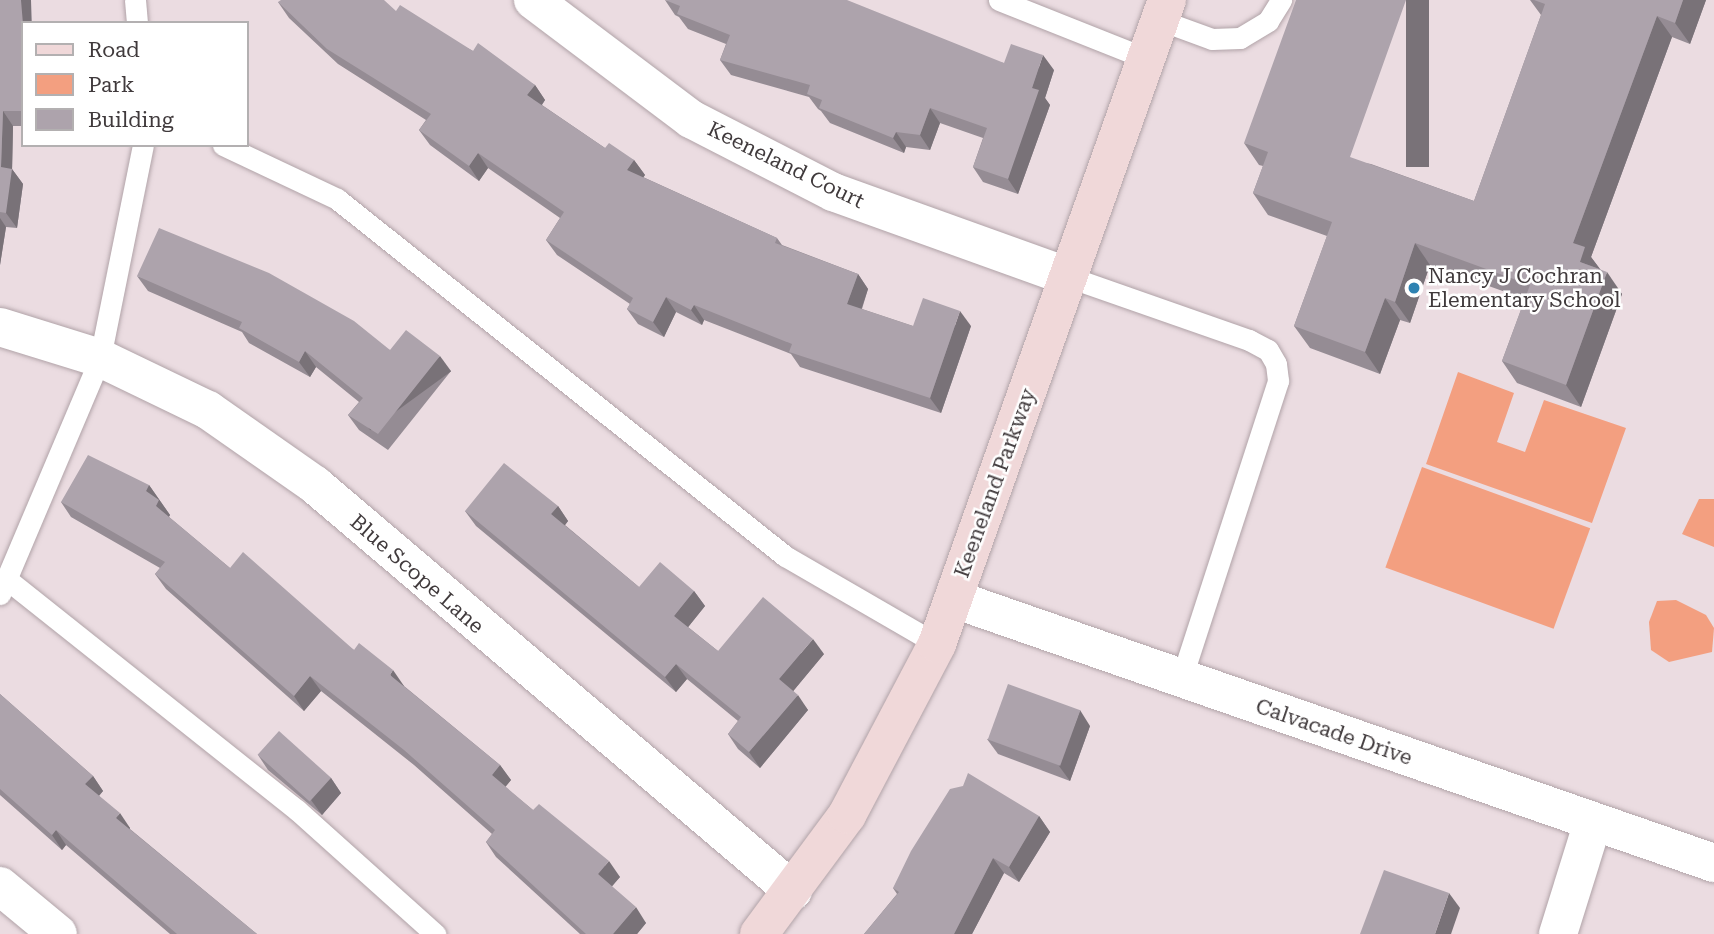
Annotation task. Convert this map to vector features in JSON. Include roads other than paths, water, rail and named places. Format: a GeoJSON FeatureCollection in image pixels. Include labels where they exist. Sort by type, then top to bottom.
{"type":"FeatureCollection","features":[{"type":"Feature","properties":{"kind":"street","name":"Keeneland Court"},"geometry":{"type":"LineString","coordinates":[[533,0],[691,119],[833,192],[1069,276]]}},
{"type":"Feature","properties":{"kind":"street","name":"Keeneland Parkway"},"geometry":{"type":"LineString","coordinates":[[759,934],[847,814],[937,644],[1164,10]]}},
{"type":"Feature","properties":{"kind":"street","name":"Blue Scope Lane"},"geometry":{"type":"LineString","coordinates":[[0,327],[100,358],[208,410],[315,485],[793,891]]}},
{"type":"Feature","properties":{"kind":"street","name":"Calvacade Drive"},"geometry":{"type":"LineString","coordinates":[[954,598],[1592,825],[1714,863]]}},
{"type":"Feature","properties":{"kind":"street"},"geometry":{"type":"LineString","coordinates":[[1558,934],[1592,825]]}},
{"type":"Feature","properties":{"kind":"street"},"geometry":{"type":"LineString","coordinates":[[0,886],[58,934]]}},
{"type":"Feature","properties":{"kind":"lane"},"geometry":{"type":"LineString","coordinates":[[135,0],[137,21]]}},
{"type":"Feature","properties":{"kind":"lane"},"geometry":{"type":"LineString","coordinates":[[999,0],[1147,59]]}},
{"type":"Feature","properties":{"kind":"lane"},"geometry":{"type":"LineString","coordinates":[[1164,10],[1213,38],[1240,37],[1268,21],[1281,0]]}},
{"type":"Feature","properties":{"kind":"lane"},"geometry":{"type":"LineString","coordinates":[[143,147],[100,358],[4,588],[298,810],[435,934]]}},
{"type":"Feature","properties":{"kind":"lane"},"geometry":{"type":"LineString","coordinates":[[227,147],[337,199],[785,556],[937,644]]}},
{"type":"Feature","properties":{"kind":"lane"},"geometry":{"type":"LineString","coordinates":[[1069,276],[1248,340],[1268,350],[1276,364],[1278,381],[1181,679]]}},
{"type":"Feature","properties":{"kind":"place","name":"Nancy J Cochran Elementary School"},"geometry":{"type":"Point","coordinates":[1414,288]}}]}
